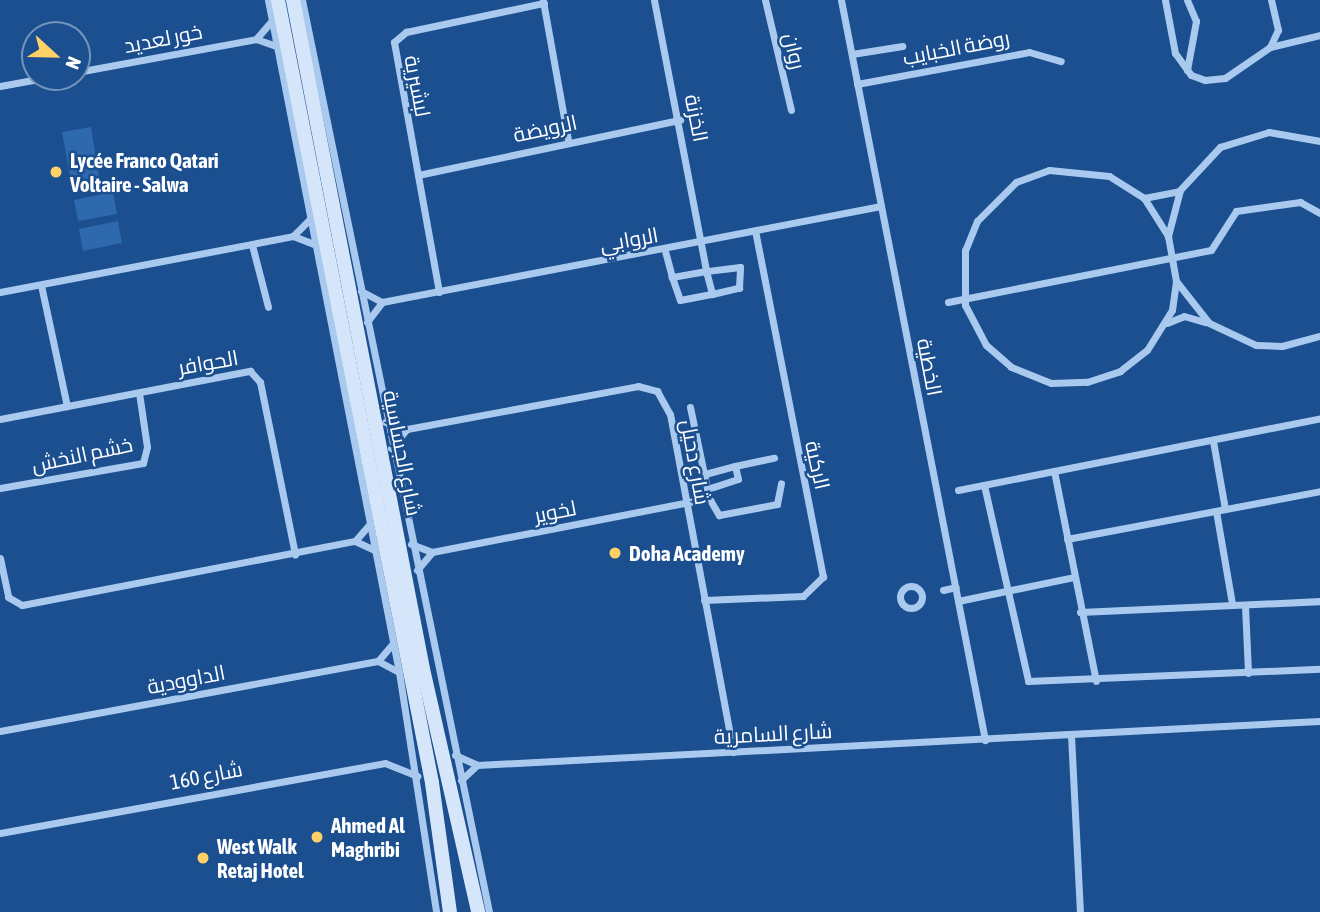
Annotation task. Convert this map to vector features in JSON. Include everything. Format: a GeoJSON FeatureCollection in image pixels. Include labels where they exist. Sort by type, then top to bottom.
{"type":"FeatureCollection","features":[{"type":"Feature","properties":{"kind":"street","name":"شارع الجساسية"},"geometry":{"type":"LineString","coordinates":[[268,0],[276,46],[288,79],[326,272],[374,491],[393,643],[423,802],[436,912]]}},
{"type":"Feature","properties":{"kind":"street","name":"شارع الجساسية"},"geometry":{"type":"LineString","coordinates":[[278,0],[314,244],[326,272],[374,550],[386,580],[437,815],[448,912]]}},
{"type":"Feature","properties":{"kind":"street","name":"شارع الجساسية"},"geometry":{"type":"LineString","coordinates":[[293,0],[390,499],[478,912]]}},
{"type":"Feature","properties":{"kind":"street","name":"شارع الجساسية"},"geometry":{"type":"LineString","coordinates":[[302,0],[385,422],[489,912]]}},
{"type":"Feature","properties":{"kind":"street","name":"الخزنة"},"geometry":{"type":"LineString","coordinates":[[654,0],[680,120],[712,294]]}},
{"type":"Feature","properties":{"kind":"street","name":"روان"},"geometry":{"type":"LineString","coordinates":[[765,0],[791,110]]}},
{"type":"Feature","properties":{"kind":"street","name":"الخطية"},"geometry":{"type":"LineString","coordinates":[[841,0],[985,740]]}},
{"type":"Feature","properties":{"kind":"street"},"geometry":{"type":"LineString","coordinates":[[1165,0],[1165,28],[1187,70],[1205,80],[1225,78],[1270,47],[1320,35]]}},
{"type":"Feature","properties":{"kind":"street"},"geometry":{"type":"LineString","coordinates":[[1187,0],[1196,21],[1187,70]]}},
{"type":"Feature","properties":{"kind":"street"},"geometry":{"type":"LineString","coordinates":[[1270,47],[1278,30],[1272,0]]}},
{"type":"Feature","properties":{"kind":"street"},"geometry":{"type":"LineString","coordinates":[[543,2],[568,140]]}},
{"type":"Feature","properties":{"kind":"street","name":"لبشيرية"},"geometry":{"type":"LineString","coordinates":[[439,292],[394,41],[406,32],[543,2]]}},
{"type":"Feature","properties":{"kind":"street"},"geometry":{"type":"LineString","coordinates":[[256,39],[271,22]]}},
{"type":"Feature","properties":{"kind":"street"},"geometry":{"type":"LineString","coordinates":[[1278,30],[1291,40]]}},
{"type":"Feature","properties":{"kind":"street","name":"خور لعديد"},"geometry":{"type":"LineString","coordinates":[[91,69],[256,39],[276,46]]}},
{"type":"Feature","properties":{"kind":"street"},"geometry":{"type":"LineString","coordinates":[[852,54],[902,46]]}},
{"type":"Feature","properties":{"kind":"street","name":"روضة الخبايب"},"geometry":{"type":"LineString","coordinates":[[857,84],[1029,52],[1061,61]]}},
{"type":"Feature","properties":{"kind":"street"},"geometry":{"type":"LineString","coordinates":[[0,86],[21,82]]}},
{"type":"Feature","properties":{"kind":"street","name":"الرويضة"},"geometry":{"type":"LineString","coordinates":[[418,175],[568,140],[680,120]]}},
{"type":"Feature","properties":{"kind":"street"},"geometry":{"type":"LineString","coordinates":[[1209,323],[1176,281],[1171,259],[1168,236],[1180,190],[1200,163],[1243,136],[1295,133],[1320,141]]}},
{"type":"Feature","properties":{"kind":"street"},"geometry":{"type":"LineString","coordinates":[[1168,236],[1144,198],[1109,176],[1083,169],[1049,170],[1016,182],[977,220],[965,250],[965,298],[986,345],[1011,367],[1051,383],[1087,382],[1120,371],[1166,323],[1184,316],[1209,323],[1256,345],[1282,346],[1320,336]]}},
{"type":"Feature","properties":{"kind":"street"},"geometry":{"type":"LineString","coordinates":[[1144,198],[1180,190]]}},
{"type":"Feature","properties":{"kind":"street"},"geometry":{"type":"LineString","coordinates":[[948,302],[1211,250],[1236,211],[1300,202],[1320,213]]}},
{"type":"Feature","properties":{"kind":"street","name":"الروابي"},"geometry":{"type":"LineString","coordinates":[[382,302],[756,234],[881,206]]}},
{"type":"Feature","properties":{"kind":"street"},"geometry":{"type":"LineString","coordinates":[[0,292],[293,236],[310,219]]}},
{"type":"Feature","properties":{"kind":"street","name":"الركية"},"geometry":{"type":"LineString","coordinates":[[704,600],[803,596],[823,577],[756,234]]}},
{"type":"Feature","properties":{"kind":"street"},"geometry":{"type":"LineString","coordinates":[[293,236],[314,244]]}},
{"type":"Feature","properties":{"kind":"street"},"geometry":{"type":"LineString","coordinates":[[252,245],[268,307]]}},
{"type":"Feature","properties":{"kind":"street"},"geometry":{"type":"LineString","coordinates":[[665,251],[677,299],[739,288],[740,267],[672,277]]}},
{"type":"Feature","properties":{"kind":"street"},"geometry":{"type":"LineString","coordinates":[[345,264],[358,275]]}},
{"type":"Feature","properties":{"kind":"street"},"geometry":{"type":"LineString","coordinates":[[1166,323],[1176,281]]}},
{"type":"Feature","properties":{"kind":"street"},"geometry":{"type":"LineString","coordinates":[[41,285],[67,406]]}},
{"type":"Feature","properties":{"kind":"street"},"geometry":{"type":"LineString","coordinates":[[361,291],[382,302],[368,328],[362,353]]}},
{"type":"Feature","properties":{"kind":"street","name":"الحوافر"},"geometry":{"type":"LineString","coordinates":[[0,419],[242,371],[257,375],[295,554]]}},
{"type":"Feature","properties":{"kind":"street","name":"شارع دحيل"},"geometry":{"type":"LineString","coordinates":[[385,422],[407,429],[649,386],[670,414],[733,752]]}},
{"type":"Feature","properties":{"kind":"street","name":"خشم النخش"},"geometry":{"type":"LineString","coordinates":[[0,488],[143,463],[147,447],[139,393]]}},
{"type":"Feature","properties":{"kind":"street"},"geometry":{"type":"LineString","coordinates":[[690,407],[709,498],[719,515],[778,504],[781,483]]}},
{"type":"Feature","properties":{"kind":"street"},"geometry":{"type":"LineString","coordinates":[[958,490],[1320,418]]}},
{"type":"Feature","properties":{"kind":"street"},"geometry":{"type":"LineString","coordinates":[[391,448],[407,429]]}},
{"type":"Feature","properties":{"kind":"street"},"geometry":{"type":"LineString","coordinates":[[1213,441],[1232,604]]}},
{"type":"Feature","properties":{"kind":"street"},"geometry":{"type":"LineString","coordinates":[[705,474],[774,458]]}},
{"type":"Feature","properties":{"kind":"street"},"geometry":{"type":"LineString","coordinates":[[708,489],[737,481],[735,466]]}},
{"type":"Feature","properties":{"kind":"street"},"geometry":{"type":"LineString","coordinates":[[1054,471],[1080,612],[1096,681]]}},
{"type":"Feature","properties":{"kind":"street"},"geometry":{"type":"LineString","coordinates":[[984,485],[1005,589],[1028,681],[1096,681],[1320,669]]}},
{"type":"Feature","properties":{"kind":"street"},"geometry":{"type":"LineString","coordinates":[[365,504],[374,491]]}},
{"type":"Feature","properties":{"kind":"street"},"geometry":{"type":"LineString","coordinates":[[1067,539],[1320,491]]}},
{"type":"Feature","properties":{"kind":"street","name":"لخوير"},"geometry":{"type":"LineString","coordinates":[[432,552],[709,498]]}},
{"type":"Feature","properties":{"kind":"street"},"geometry":{"type":"LineString","coordinates":[[390,499],[405,514]]}},
{"type":"Feature","properties":{"kind":"street"},"geometry":{"type":"LineString","coordinates":[[355,541],[369,523]]}},
{"type":"Feature","properties":{"kind":"street"},"geometry":{"type":"LineString","coordinates":[[0,558],[8,597],[22,605],[355,541],[374,550]]}},
{"type":"Feature","properties":{"kind":"street"},"geometry":{"type":"LineString","coordinates":[[411,544],[432,552],[417,570]]}},
{"type":"Feature","properties":{"kind":"street"},"geometry":{"type":"LineString","coordinates":[[958,601],[1005,589],[1074,577]]}},
{"type":"Feature","properties":{"kind":"street"},"geometry":{"type":"LineString","coordinates":[[943,590],[956,587]]}},
{"type":"Feature","properties":{"kind":"street"},"geometry":{"type":"LineString","coordinates":[[924,594],[934,592]]}},
{"type":"Feature","properties":{"kind":"street"},"geometry":{"type":"LineString","coordinates":[[1080,612],[1320,601]]}},
{"type":"Feature","properties":{"kind":"street"},"geometry":{"type":"LineString","coordinates":[[1245,606],[1248,673]]}},
{"type":"Feature","properties":{"kind":"street"},"geometry":{"type":"LineString","coordinates":[[393,643],[378,661],[399,672]]}},
{"type":"Feature","properties":{"kind":"street","name":"الداوودية"},"geometry":{"type":"LineString","coordinates":[[0,731],[378,661]]}},
{"type":"Feature","properties":{"kind":"street","name":"شارع السامرية"},"geometry":{"type":"LineString","coordinates":[[456,755],[477,765],[1320,721]]}},
{"type":"Feature","properties":{"kind":"street"},"geometry":{"type":"LineString","coordinates":[[1071,735],[1080,912]]}},
{"type":"Feature","properties":{"kind":"street","name":"شارع 160"},"geometry":{"type":"LineString","coordinates":[[0,834],[385,763],[418,776]]}},
{"type":"Feature","properties":{"kind":"street"},"geometry":{"type":"LineString","coordinates":[[461,780],[477,765]]}},
{"type":"Feature","properties":{"kind":"street"},"geometry":{"type":"LineString","coordinates":[[423,802],[437,815],[460,912]]}},
{"type":"Feature","properties":{"kind":"street"},"geometry":{"type":"LineString","coordinates":[[459,826],[467,808]]}},
{"type":"Feature","properties":{"kind":"shaded area"},"geometry":{"type":"Polygon","coordinates":[[[91,127],[100,183],[72,188],[62,132],[91,127]]]}},
{"type":"Feature","properties":{"kind":"shaded area"},"geometry":{"type":"Polygon","coordinates":[[[113,192],[117,214],[78,221],[74,200],[113,192]]]}},
{"type":"Feature","properties":{"kind":"shaded area"},"geometry":{"type":"Polygon","coordinates":[[[118,221],[122,243],[83,251],[79,229],[118,221]]]}},
{"type":"Feature","properties":{"kind":"place","name":"Lycée Franco Qatari Voltaire - Salwa"},"geometry":{"type":"Point","coordinates":[56,172]}},
{"type":"Feature","properties":{"kind":"place","name":"Doha Academy"},"geometry":{"type":"Point","coordinates":[615,553]}},
{"type":"Feature","properties":{"kind":"place","name":"Ahmed Al Maghribi"},"geometry":{"type":"Point","coordinates":[317,837]}},
{"type":"Feature","properties":{"kind":"place","name":"West Walk Retaj Hotel"},"geometry":{"type":"Point","coordinates":[203,858]}}]}
